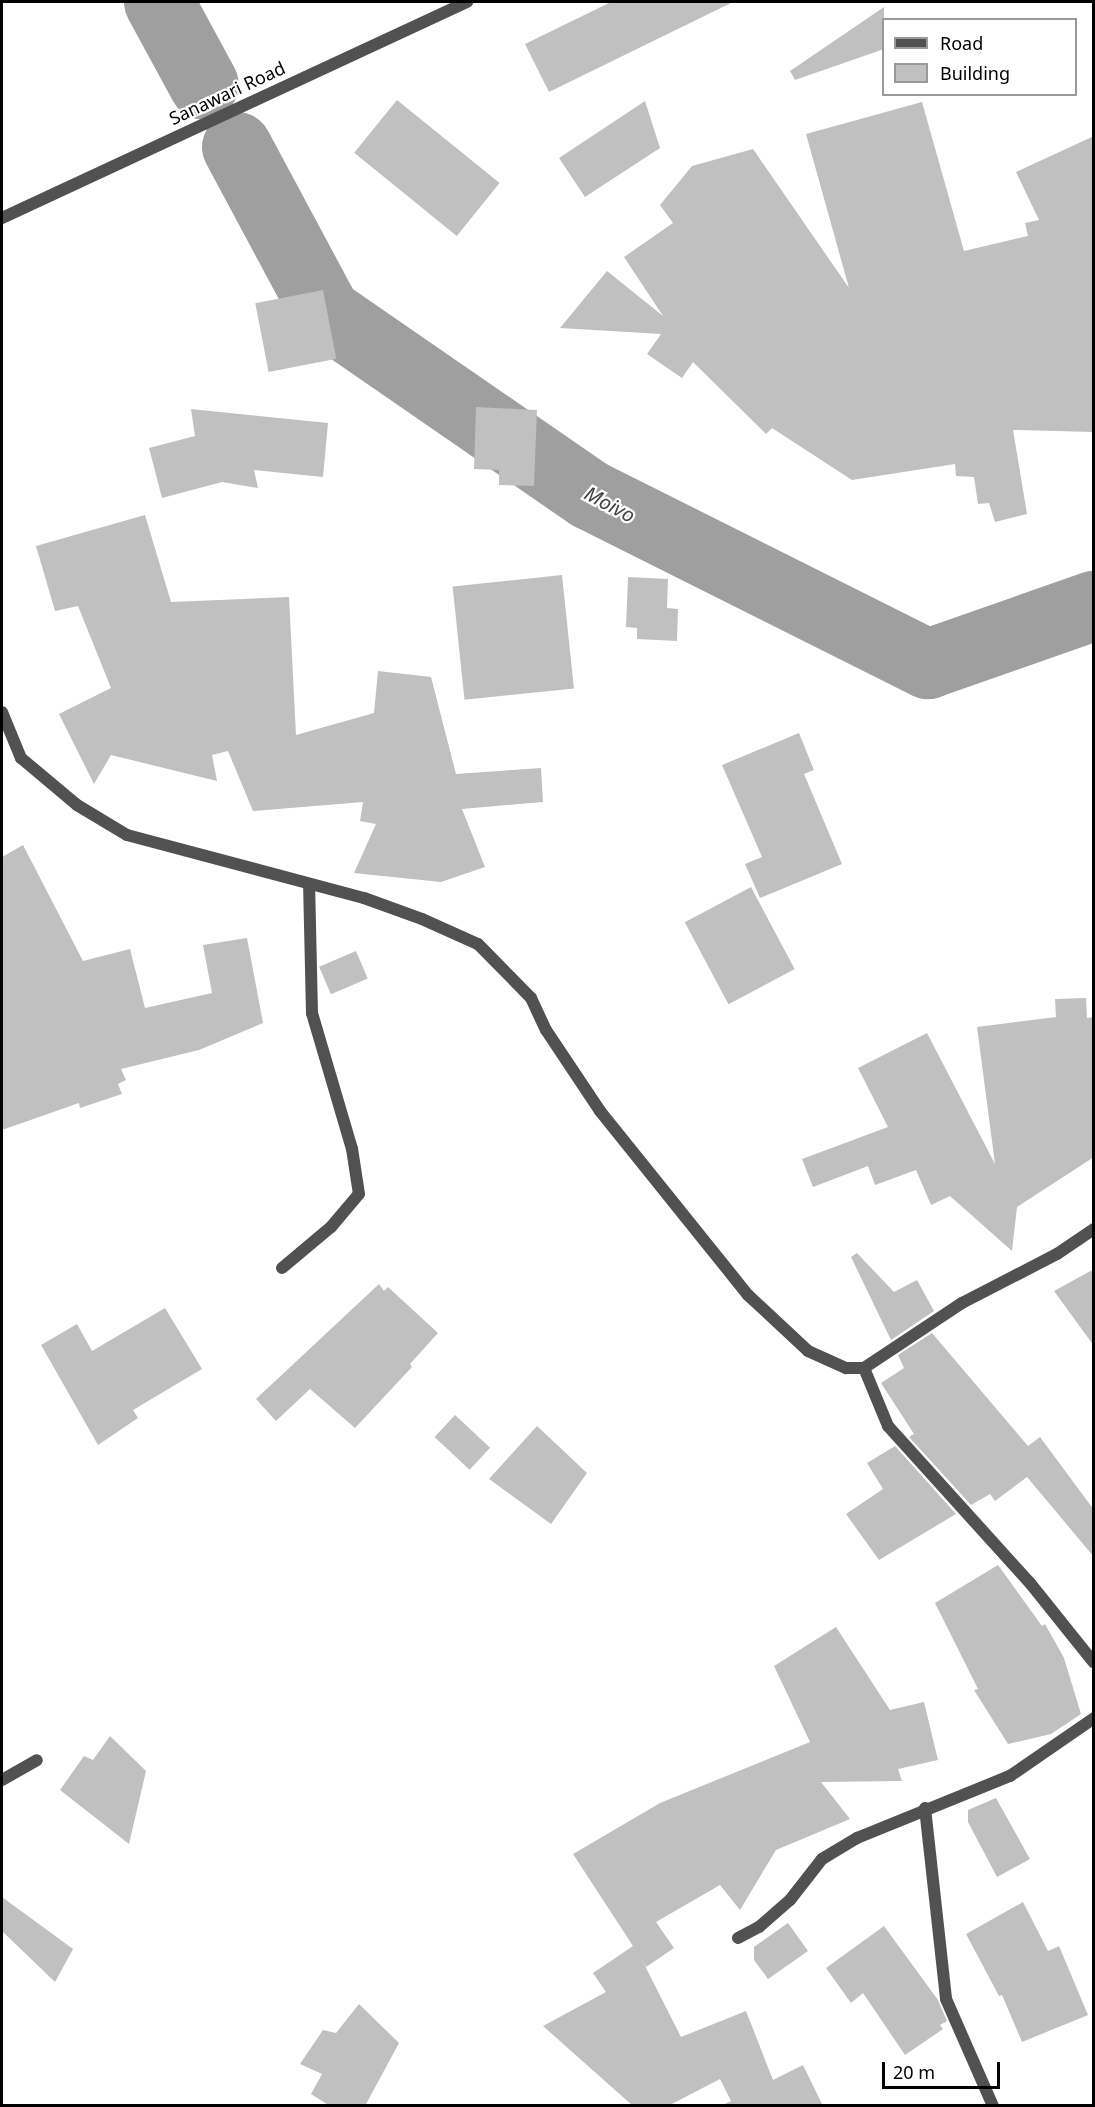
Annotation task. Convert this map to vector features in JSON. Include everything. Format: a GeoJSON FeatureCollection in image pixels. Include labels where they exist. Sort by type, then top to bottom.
{"type":"FeatureCollection","features":[{"type":"Feature","properties":{"kind":"street","name":"Sanawari Road"},"geometry":{"type":"LineString","coordinates":[[2,218],[467,2]]}},
{"type":"Feature","properties":{"kind":"street"},"geometry":{"type":"LineString","coordinates":[[2,712],[21,758],[76,805],[127,835],[422,919],[478,944],[531,998],[546,1030],[600,1111],[748,1294],[808,1351],[846,1368],[864,1368],[962,1303],[1057,1254],[1094,1229]]}},
{"type":"Feature","properties":{"kind":"street"},"geometry":{"type":"LineString","coordinates":[[282,1268],[331,1227],[359,1194],[352,1149],[312,1013],[309,885]]}},
{"type":"Feature","properties":{"kind":"street"},"geometry":{"type":"LineString","coordinates":[[864,1368],[888,1426],[1022,1574],[1094,1663]]}},
{"type":"Feature","properties":{"kind":"street"},"geometry":{"type":"LineString","coordinates":[[738,1938],[759,1927],[790,1900],[822,1859],[857,1838],[925,1808],[1010,1776],[1094,1718]]}},
{"type":"Feature","properties":{"kind":"street"},"geometry":{"type":"LineString","coordinates":[[2,1780],[37,1760]]}},
{"type":"Feature","properties":{"kind":"street"},"geometry":{"type":"LineString","coordinates":[[925,1808],[946,1999],[993,2106]]}},
{"type":"Feature","properties":{"kind":"building"},"geometry":{"type":"Polygon","coordinates":[[[611,2],[733,2],[549,92],[525,44],[611,2]]]}},
{"type":"Feature","properties":{"kind":"building"},"geometry":{"type":"Polygon","coordinates":[[[884,7],[882,50],[795,80],[790,71],[884,7]]]}},
{"type":"Feature","properties":{"kind":"building"},"geometry":{"type":"Polygon","coordinates":[[[397,100],[500,183],[457,236],[354,153],[397,100]]]}},
{"type":"Feature","properties":{"kind":"building"},"geometry":{"type":"Polygon","coordinates":[[[645,101],[660,148],[585,197],[559,158],[645,101]]]}},
{"type":"Feature","properties":{"kind":"building"},"geometry":{"type":"Polygon","coordinates":[[[922,102],[964,251],[1028,236],[1025,223],[1039,220],[1016,172],[1094,136],[1094,432],[1013,430],[1027,514],[995,522],[989,503],[978,504],[974,477],[956,476],[955,464],[852,480],[772,428],[766,434],[693,362],[682,378],[647,354],[661,334],[560,328],[607,271],[663,316],[624,257],[673,223],[660,205],[692,166],[753,149],[849,288],[806,134],[922,102]]]}},
{"type":"Feature","properties":{"kind":"building"},"geometry":{"type":"Polygon","coordinates":[[[323,290],[336,359],[269,372],[255,303],[323,290]]]}},
{"type":"Feature","properties":{"kind":"building"},"geometry":{"type":"Polygon","coordinates":[[[476,407],[537,410],[534,486],[499,485],[499,470],[474,469],[476,407]]]}},
{"type":"Feature","properties":{"kind":"building"},"geometry":{"type":"Polygon","coordinates":[[[191,409],[328,423],[323,477],[254,470],[258,488],[222,482],[162,498],[149,448],[195,436],[191,409]]]}},
{"type":"Feature","properties":{"kind":"building"},"geometry":{"type":"Polygon","coordinates":[[[145,515],[171,602],[289,597],[296,735],[374,713],[378,671],[431,677],[456,774],[541,768],[543,802],[462,809],[485,867],[441,882],[354,873],[376,824],[360,821],[363,802],[253,811],[228,751],[212,755],[217,781],[111,755],[94,784],[59,714],[111,688],[78,606],[55,611],[36,546],[145,515]]]}},
{"type":"Feature","properties":{"kind":"building"},"geometry":{"type":"Polygon","coordinates":[[[562,575],[574,688],[465,700],[453,586],[562,575]]]}},
{"type":"Feature","properties":{"kind":"building"},"geometry":{"type":"Polygon","coordinates":[[[628,577],[668,579],[667,608],[678,609],[677,641],[637,639],[637,628],[626,627],[628,577]]]}},
{"type":"Feature","properties":{"kind":"building"},"geometry":{"type":"Polygon","coordinates":[[[799,733],[814,770],[804,774],[842,864],[760,898],[745,864],[762,857],[722,765],[799,733]]]}},
{"type":"Feature","properties":{"kind":"building"},"geometry":{"type":"Polygon","coordinates":[[[23,845],[83,961],[130,949],[145,1008],[212,993],[203,945],[247,938],[263,1023],[199,1050],[121,1069],[126,1080],[118,1084],[122,1094],[80,1108],[79,1103],[2,1130],[2,857],[23,845]]]}},
{"type":"Feature","properties":{"kind":"building"},"geometry":{"type":"Polygon","coordinates":[[[751,887],[795,969],[728,1004],[685,922],[751,887]]]}},
{"type":"Feature","properties":{"kind":"building"},"geometry":{"type":"Polygon","coordinates":[[[356,951],[368,979],[331,994],[319,967],[356,951]]]}},
{"type":"Feature","properties":{"kind":"building"},"geometry":{"type":"Polygon","coordinates":[[[1086,998],[1087,1018],[1094,1017],[1094,1157],[1017,1207],[1012,1251],[950,1196],[931,1205],[916,1170],[875,1185],[868,1166],[813,1187],[802,1159],[888,1127],[858,1068],[927,1033],[995,1164],[977,1027],[1056,1017],[1055,999],[1086,998]]]}},
{"type":"Feature","properties":{"kind":"building"},"geometry":{"type":"Polygon","coordinates":[[[857,1253],[894,1292],[917,1280],[934,1311],[891,1340],[851,1257],[857,1253]]]}},
{"type":"Feature","properties":{"kind":"building"},"geometry":{"type":"Polygon","coordinates":[[[1094,1269],[1094,1346],[1054,1291],[1094,1269]]]}},
{"type":"Feature","properties":{"kind":"building"},"geometry":{"type":"Polygon","coordinates":[[[379,1284],[384,1291],[388,1287],[438,1333],[410,1364],[412,1367],[355,1428],[310,1389],[276,1421],[256,1399],[379,1284]]]}},
{"type":"Feature","properties":{"kind":"building"},"geometry":{"type":"Polygon","coordinates":[[[165,1308],[202,1369],[133,1410],[138,1418],[98,1445],[41,1345],[77,1324],[92,1351],[165,1308]]]}},
{"type":"Feature","properties":{"kind":"building"},"geometry":{"type":"Polygon","coordinates":[[[932,1333],[1028,1446],[1040,1437],[1094,1510],[1094,1557],[1027,1477],[995,1501],[990,1494],[971,1505],[909,1437],[914,1434],[881,1383],[904,1368],[898,1355],[932,1333]]]}},
{"type":"Feature","properties":{"kind":"building"},"geometry":{"type":"Polygon","coordinates":[[[455,1415],[490,1448],[470,1470],[435,1437],[455,1415]]]}},
{"type":"Feature","properties":{"kind":"building"},"geometry":{"type":"Polygon","coordinates":[[[537,1426],[587,1473],[551,1524],[489,1479],[537,1426]]]}},
{"type":"Feature","properties":{"kind":"building"},"geometry":{"type":"Polygon","coordinates":[[[895,1446],[956,1514],[879,1560],[846,1514],[883,1489],[867,1463],[895,1446]]]}},
{"type":"Feature","properties":{"kind":"building"},"geometry":{"type":"Polygon","coordinates":[[[998,1565],[1042,1626],[1045,1624],[1064,1658],[1081,1714],[1051,1734],[1008,1744],[974,1690],[978,1689],[935,1603],[998,1565]]]}},
{"type":"Feature","properties":{"kind":"building"},"geometry":{"type":"Polygon","coordinates":[[[836,1627],[890,1710],[924,1702],[938,1760],[898,1769],[902,1781],[821,1782],[850,1819],[776,1850],[740,1910],[720,1885],[656,1922],[674,1948],[646,1967],[642,1960],[681,2037],[746,2011],[773,2080],[803,2065],[823,2106],[721,2106],[731,2101],[720,2079],[668,2106],[633,2106],[543,2026],[606,1992],[593,1973],[633,1946],[573,1854],[660,1803],[810,1742],[774,1666],[836,1627]]]}},
{"type":"Feature","properties":{"kind":"building"},"geometry":{"type":"Polygon","coordinates":[[[110,1736],[146,1771],[129,1844],[60,1790],[84,1756],[93,1760],[110,1736]]]}},
{"type":"Feature","properties":{"kind":"building"},"geometry":{"type":"Polygon","coordinates":[[[996,1798],[1030,1859],[997,1877],[968,1822],[968,1810],[996,1798]]]}},
{"type":"Feature","properties":{"kind":"building"},"geometry":{"type":"Polygon","coordinates":[[[2,1897],[73,1949],[55,1982],[2,1931],[2,1897]]]}},
{"type":"Feature","properties":{"kind":"building"},"geometry":{"type":"Polygon","coordinates":[[[1023,1902],[1048,1951],[1059,1946],[1088,2015],[1022,2042],[1002,1995],[999,1996],[966,1934],[1023,1902]]]}},
{"type":"Feature","properties":{"kind":"building"},"geometry":{"type":"Polygon","coordinates":[[[788,1923],[808,1951],[768,1979],[754,1960],[754,1947],[788,1923]]]}},
{"type":"Feature","properties":{"kind":"building"},"geometry":{"type":"Polygon","coordinates":[[[884,1926],[938,2000],[947,2021],[940,2025],[943,2029],[905,2055],[863,1993],[851,2003],[826,1968],[884,1926]]]}},
{"type":"Feature","properties":{"kind":"building"},"geometry":{"type":"Polygon","coordinates":[[[359,2004],[399,2043],[365,2106],[330,2106],[311,2094],[322,2074],[300,2064],[323,2030],[336,2033],[359,2004]]]}},
{"type":"Feature","properties":{"kind":"waterway","name":"Moivo"},"geometry":{"type":"LineString","coordinates":[[159,2],[204,85]]}},
{"type":"Feature","properties":{"kind":"waterway","name":"Moivo"},"geometry":{"type":"LineString","coordinates":[[237,147],[326,313],[590,495],[928,664],[1094,606]]}}]}
